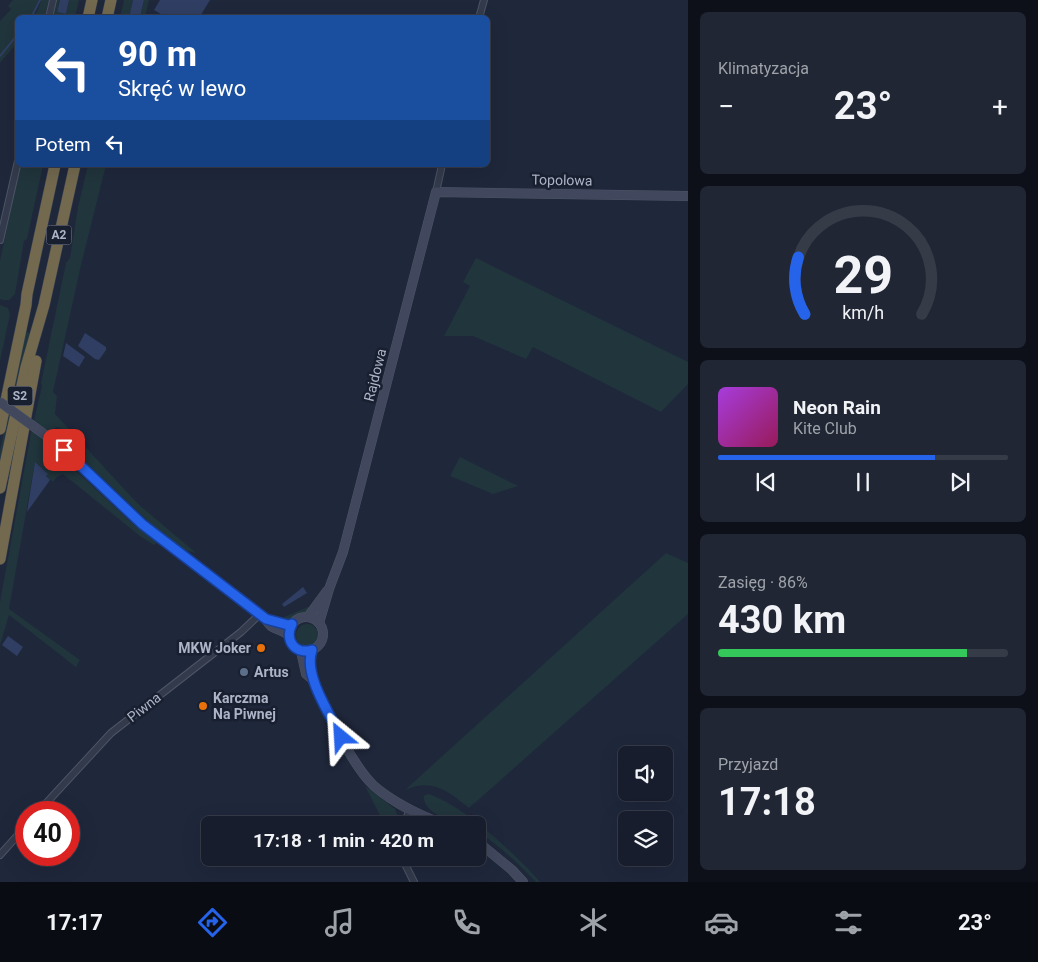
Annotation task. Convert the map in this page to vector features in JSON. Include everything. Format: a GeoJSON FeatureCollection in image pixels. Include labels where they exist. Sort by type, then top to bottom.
{"type":"FeatureCollection","features":[{"type":"Feature","properties":{"kind":"highway"},"geometry":{"type":"LineString","coordinates":[[89,15],[92,0]]}},
{"type":"Feature","properties":{"kind":"highway"},"geometry":{"type":"LineString","coordinates":[[108,15],[111,0]]}},
{"type":"Feature","properties":{"kind":"highway","name":"S2"},"geometry":{"type":"LineString","coordinates":[[0,428],[55,167]]}},
{"type":"Feature","properties":{"kind":"highway","name":"A2"},"geometry":{"type":"LineString","coordinates":[[44,305],[75,167]]}},
{"type":"Feature","properties":{"kind":"highway"},"geometry":{"type":"LineString","coordinates":[[0,396],[20,308],[27,294]]}},
{"type":"Feature","properties":{"kind":"highway"},"geometry":{"type":"LineString","coordinates":[[0,559],[39,344],[44,305]]}},
{"type":"Feature","properties":{"kind":"highway","name":"S2"},"geometry":{"type":"LineString","coordinates":[[0,488],[26,367],[44,305]]}},
{"type":"Feature","properties":{"kind":"street"},"geometry":{"type":"LineString","coordinates":[[50,15],[53,0]]}},
{"type":"Feature","properties":{"kind":"street"},"geometry":{"type":"LineString","coordinates":[[480,15],[484,0]]}},
{"type":"Feature","properties":{"kind":"street"},"geometry":{"type":"LineString","coordinates":[[0,240],[16,167]]}},
{"type":"Feature","properties":{"kind":"street","name":"Rajdowa"},"geometry":{"type":"LineString","coordinates":[[319,624],[329,589],[343,552],[442,167]]}},
{"type":"Feature","properties":{"kind":"street","name":"Topolowa"},"geometry":{"type":"LineString","coordinates":[[436,192],[688,196]]}},
{"type":"Feature","properties":{"kind":"street"},"geometry":{"type":"LineString","coordinates":[[0,402],[55,442],[142,524],[263,616],[270,625],[289,636],[293,645],[301,651],[306,674],[312,679]]}},
{"type":"Feature","properties":{"kind":"street","name":"Rajdowa"},"geometry":{"type":"LineString","coordinates":[[308,617],[329,589]]}},
{"type":"Feature","properties":{"kind":"street"},"geometry":{"type":"LineString","coordinates":[[263,616],[288,625],[292,624]]}},
{"type":"Feature","properties":{"kind":"street","name":"Piwna"},"geometry":{"type":"LineString","coordinates":[[48,801],[111,733],[263,616]]}},
{"type":"Feature","properties":{"kind":"street"},"geometry":{"type":"LineString","coordinates":[[289,636],[292,624],[298,619],[308,617],[319,624],[323,631],[323,639],[319,646],[312,650],[301,651]]}},
{"type":"Feature","properties":{"kind":"street"},"geometry":{"type":"LineString","coordinates":[[312,650],[310,660],[312,679],[362,772],[386,796],[424,816]]}},
{"type":"Feature","properties":{"kind":"street"},"geometry":{"type":"LineString","coordinates":[[407,816],[410,810]]}},
{"type":"Feature","properties":{"kind":"street"},"geometry":{"type":"LineString","coordinates":[[0,856],[15,839]]}},
{"type":"Feature","properties":{"kind":"street"},"geometry":{"type":"LineString","coordinates":[[486,849],[512,870],[523,882]]}},
{"type":"Feature","properties":{"kind":"street"},"geometry":{"type":"LineString","coordinates":[[406,866],[414,882]]}},
{"type":"Feature","properties":{"kind":"shaded area"},"geometry":{"type":"Polygon","coordinates":[[[13,0],[39,0],[32,15],[15,15],[15,36],[0,55],[0,21],[11,9],[8,6],[13,0]]]}},
{"type":"Feature","properties":{"kind":"shaded area"},"geometry":{"type":"Polygon","coordinates":[[[41,0],[49,0],[45,15],[34,15],[41,0]]]}},
{"type":"Feature","properties":{"kind":"shaded area"},"geometry":{"type":"Polygon","coordinates":[[[56,0],[60,0],[57,12],[66,14],[69,0],[79,0],[75,15],[53,15],[56,0]]]}},
{"type":"Feature","properties":{"kind":"shaded area"},"geometry":{"type":"Polygon","coordinates":[[[124,0],[133,0],[129,15],[120,15],[124,0]]]}},
{"type":"Feature","properties":{"kind":"shaded area"},"geometry":{"type":"Polygon","coordinates":[[[144,0],[149,0],[145,15],[141,15],[144,0]]]}},
{"type":"Feature","properties":{"kind":"shaded area"},"geometry":{"type":"Polygon","coordinates":[[[15,38],[15,45],[0,63],[0,57],[15,38]]]}},
{"type":"Feature","properties":{"kind":"shaded area"},"geometry":{"type":"Polygon","coordinates":[[[20,167],[43,167],[27,239],[24,241],[15,294],[9,300],[0,299],[0,261],[20,167]]]}},
{"type":"Feature","properties":{"kind":"shaded area"},"geometry":{"type":"Polygon","coordinates":[[[88,167],[106,167],[81,265],[53,392],[57,396],[55,414],[137,503],[196,553],[184,550],[162,534],[63,441],[70,433],[68,431],[57,427],[51,430],[46,451],[52,462],[58,454],[134,525],[157,543],[154,545],[140,536],[63,474],[53,482],[35,462],[9,609],[80,660],[76,667],[9,615],[0,645],[0,602],[31,433],[66,263],[70,258],[78,207],[88,167]]]}},
{"type":"Feature","properties":{"kind":"shaded area"},"geometry":{"type":"Polygon","coordinates":[[[476,258],[688,362],[688,384],[661,412],[533,347],[526,359],[473,336],[444,336],[470,286],[463,282],[476,258]]]}},
{"type":"Feature","properties":{"kind":"shaded area"},"geometry":{"type":"Polygon","coordinates":[[[0,305],[8,308],[10,315],[0,361],[0,305]]]}},
{"type":"Feature","properties":{"kind":"shaded area"},"geometry":{"type":"Polygon","coordinates":[[[26,332],[30,333],[0,468],[0,450],[26,332]]]}},
{"type":"Feature","properties":{"kind":"shaded area"},"geometry":{"type":"Polygon","coordinates":[[[460,457],[518,486],[493,494],[450,476],[460,457]]]}},
{"type":"Feature","properties":{"kind":"shaded area"},"geometry":{"type":"Polygon","coordinates":[[[666,553],[688,563],[688,614],[469,808],[454,796],[432,786],[423,785],[405,790],[666,553]]]}},
{"type":"Feature","properties":{"kind":"shaded area"},"geometry":{"type":"Polygon","coordinates":[[[311,607],[302,615],[284,620],[284,617],[311,607]]]}},
{"type":"Feature","properties":{"kind":"shaded area"},"geometry":{"type":"Polygon","coordinates":[[[307,624],[315,627],[318,635],[315,643],[307,646],[299,643],[296,635],[299,627],[307,624]]]}},
{"type":"Feature","properties":{"kind":"shaded area"},"geometry":{"type":"Polygon","coordinates":[[[365,786],[395,809],[398,816],[380,816],[365,786]]]}},
{"type":"Feature","properties":{"kind":"shaded area"},"geometry":{"type":"Polygon","coordinates":[[[428,794],[442,800],[469,816],[440,816],[429,809],[425,803],[424,796],[428,794]]]}},
{"type":"Feature","properties":{"kind":"shaded area"},"geometry":{"type":"Polygon","coordinates":[[[486,830],[540,882],[536,882],[486,838],[486,830]]]}},
{"type":"Feature","properties":{"kind":"water"},"geometry":{"type":"Polygon","coordinates":[[[60,0],[69,0],[66,14],[57,12],[60,0]]]}},
{"type":"Feature","properties":{"kind":"water"},"geometry":{"type":"Polygon","coordinates":[[[133,0],[144,0],[140,15],[129,15],[133,0]]]}},
{"type":"Feature","properties":{"kind":"water"},"geometry":{"type":"Polygon","coordinates":[[[160,0],[210,0],[201,15],[163,15],[154,10],[160,0]]]}},
{"type":"Feature","properties":{"kind":"water"},"geometry":{"type":"Polygon","coordinates":[[[85,333],[106,347],[99,360],[78,346],[85,333]]]}},
{"type":"Feature","properties":{"kind":"water"},"geometry":{"type":"Polygon","coordinates":[[[66,343],[85,357],[79,367],[63,356],[66,343]]]}},
{"type":"Feature","properties":{"kind":"water"},"geometry":{"type":"Polygon","coordinates":[[[35,462],[48,474],[46,476],[50,480],[27,512],[35,462]]]}},
{"type":"Feature","properties":{"kind":"water"},"geometry":{"type":"Polygon","coordinates":[[[303,587],[307,593],[284,607],[282,604],[303,587]]]}},
{"type":"Feature","properties":{"kind":"water"},"geometry":{"type":"Polygon","coordinates":[[[8,636],[23,647],[17,656],[2,645],[8,636]]]}},
{"type":"Feature","properties":{"kind":"waterway"},"geometry":{"type":"LineString","coordinates":[[32,15],[40,0]]}},
{"type":"Feature","properties":{"kind":"waterway"},"geometry":{"type":"LineString","coordinates":[[0,56],[15,38]]}},
{"type":"Feature","properties":{"kind":"place","name":"MKW Joker"},"geometry":{"type":"Point","coordinates":[261,648]}},
{"type":"Feature","properties":{"kind":"place","name":"Artus"},"geometry":{"type":"Point","coordinates":[244,672]}},
{"type":"Feature","properties":{"kind":"place","name":"Karczma Na Piwnej"},"geometry":{"type":"Point","coordinates":[203,706]}},
{"type":"Feature","properties":{"kind":"route"},"geometry":{"type":"LineString","coordinates":[[64,450],[132,515],[157,536],[266,619],[272,619],[288,625],[292,624],[289,630],[291,642],[295,648],[301,651],[312,650],[310,660],[312,679],[341,737]]}}]}
